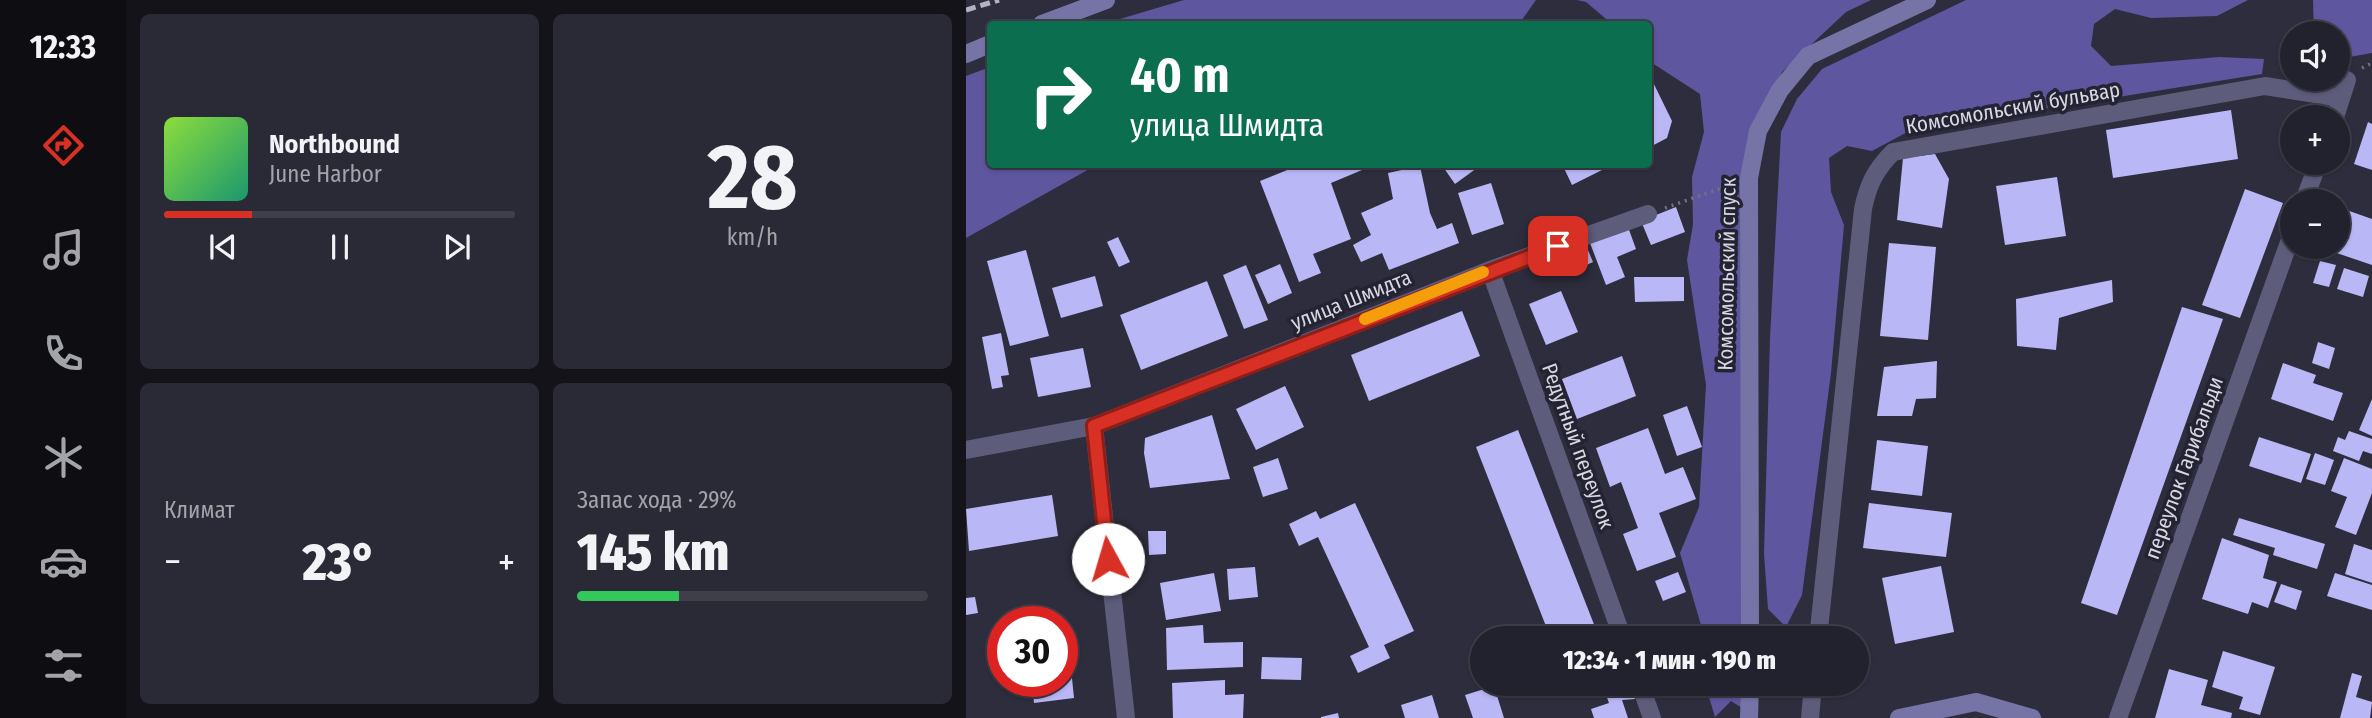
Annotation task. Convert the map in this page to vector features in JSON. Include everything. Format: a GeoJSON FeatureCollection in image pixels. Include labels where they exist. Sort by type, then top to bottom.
{"type":"FeatureCollection","features":[{"type":"Feature","properties":{"kind":"street"},"geometry":{"type":"LineString","coordinates":[[1050,21],[1106,0]]}},
{"type":"Feature","properties":{"kind":"street","name":"Комсомольский спуск"},"geometry":{"type":"LineString","coordinates":[[1749,626],[1749,178],[1758,131],[1780,90],[1808,57],[1927,0]]}},
{"type":"Feature","properties":{"kind":"street"},"geometry":{"type":"LineString","coordinates":[[966,54],[987,45]]}},
{"type":"Feature","properties":{"kind":"street","name":"Комсомольский бульвар"},"geometry":{"type":"LineString","coordinates":[[1819,626],[1863,209],[1868,184],[1885,160],[1893,152],[2265,86],[2341,98]]}},
{"type":"Feature","properties":{"kind":"street"},"geometry":{"type":"LineString","coordinates":[[2338,105],[2343,91]]}},
{"type":"Feature","properties":{"kind":"street","name":"улица Шмидта"},"geometry":{"type":"LineString","coordinates":[[966,450],[1094,426],[1490,270],[1648,214]]}},
{"type":"Feature","properties":{"kind":"street","name":"переулок Гарибальди"},"geometry":{"type":"LineString","coordinates":[[2118,718],[2283,259]]}},
{"type":"Feature","properties":{"kind":"street","name":"Редутный переулок"},"geometry":{"type":"LineString","coordinates":[[1490,270],[1618,626]]}},
{"type":"Feature","properties":{"kind":"street"},"geometry":{"type":"LineString","coordinates":[[1094,426],[1126,718]]}},
{"type":"Feature","properties":{"kind":"street"},"geometry":{"type":"LineString","coordinates":[[1644,696],[1652,718]]}},
{"type":"Feature","properties":{"kind":"street"},"geometry":{"type":"LineString","coordinates":[[1749,718],[1750,696]]}},
{"type":"Feature","properties":{"kind":"street"},"geometry":{"type":"LineString","coordinates":[[1810,718],[1812,696]]}},
{"type":"Feature","properties":{"kind":"street"},"geometry":{"type":"LineString","coordinates":[[1899,718],[1976,702],[2032,718]]}},
{"type":"Feature","properties":{"kind":"path"},"geometry":{"type":"LineString","coordinates":[[1648,214],[1749,178]]}},
{"type":"Feature","properties":{"kind":"shaded area"},"geometry":{"type":"Polygon","coordinates":[[[1184,0],[1536,0],[1521,21],[1113,21],[1184,0]]]}},
{"type":"Feature","properties":{"kind":"shaded area"},"geometry":{"type":"Polygon","coordinates":[[[1577,0],[1871,0],[1846,12],[1782,72],[1758,131],[1750,626],[1701,626],[1680,553],[1699,507],[1706,385],[1687,260],[1693,224],[1692,177],[1704,132],[1700,94],[1652,63],[1652,21],[1608,21],[1586,2],[1577,0]]]}},
{"type":"Feature","properties":{"kind":"shaded area"},"geometry":{"type":"Polygon","coordinates":[[[1966,0],[2248,0],[2217,16],[2151,18],[2115,9],[2094,24],[2091,46],[2111,66],[2219,57],[2264,59],[2262,74],[1911,130],[1872,151],[1847,146],[1829,158],[1831,192],[1844,225],[1831,373],[1802,595],[1785,626],[1768,609],[1764,554],[1770,338],[1781,132],[1797,99],[1822,69],[1966,0]]]}},
{"type":"Feature","properties":{"kind":"shaded area"},"geometry":{"type":"Polygon","coordinates":[[[2313,0],[2372,0],[2372,53],[2350,57],[2350,21],[2314,21],[2313,0]]]}},
{"type":"Feature","properties":{"kind":"shaded area"},"geometry":{"type":"Polygon","coordinates":[[[987,68],[987,168],[1091,168],[966,238],[966,76],[987,68]]]}},
{"type":"Feature","properties":{"kind":"shaded area"},"geometry":{"type":"Polygon","coordinates":[[[1709,696],[1750,696],[1750,713],[1731,701],[1715,717],[1709,696]]]}},
{"type":"Feature","properties":{"kind":"building"},"geometry":{"type":"Polygon","coordinates":[[[1652,80],[1672,121],[1667,138],[1652,146],[1652,80]]]}},
{"type":"Feature","properties":{"kind":"building"},"geometry":{"type":"Polygon","coordinates":[[[2231,110],[2238,159],[2113,178],[2106,130],[2231,110]]]}},
{"type":"Feature","properties":{"kind":"building"},"geometry":{"type":"Polygon","coordinates":[[[2368,122],[2372,124],[2372,170],[2354,164],[2368,122]]]}},
{"type":"Feature","properties":{"kind":"building"},"geometry":{"type":"Polygon","coordinates":[[[1935,154],[1949,179],[1942,228],[1897,220],[1903,158],[1935,154]]]}},
{"type":"Feature","properties":{"kind":"building"},"geometry":{"type":"Polygon","coordinates":[[[1292,168],[1361,168],[1362,170],[1331,183],[1351,239],[1313,254],[1321,273],[1299,282],[1260,181],[1292,168]]]}},
{"type":"Feature","properties":{"kind":"building"},"geometry":{"type":"Polygon","coordinates":[[[1420,168],[1430,213],[1437,229],[1452,223],[1459,243],[1389,270],[1382,253],[1361,262],[1353,245],[1371,235],[1361,213],[1393,199],[1388,173],[1420,168]]]}},
{"type":"Feature","properties":{"kind":"building"},"geometry":{"type":"Polygon","coordinates":[[[1444,168],[1477,168],[1455,184],[1444,168]]]}},
{"type":"Feature","properties":{"kind":"building"},"geometry":{"type":"Polygon","coordinates":[[[1564,168],[1606,168],[1572,185],[1564,168]]]}},
{"type":"Feature","properties":{"kind":"building"},"geometry":{"type":"Polygon","coordinates":[[[2057,177],[2066,236],[2005,245],[1996,186],[2057,177]]]}},
{"type":"Feature","properties":{"kind":"building"},"geometry":{"type":"Polygon","coordinates":[[[1491,183],[1504,224],[1472,235],[1458,193],[1491,183]]]}},
{"type":"Feature","properties":{"kind":"building"},"geometry":{"type":"Polygon","coordinates":[[[2245,189],[2280,202],[2280,211],[2240,318],[2202,305],[2245,189]]]}},
{"type":"Feature","properties":{"kind":"building"},"geometry":{"type":"Polygon","coordinates":[[[1676,207],[1685,232],[1651,245],[1641,221],[1676,207]]]}},
{"type":"Feature","properties":{"kind":"building"},"geometry":{"type":"Polygon","coordinates":[[[2350,211],[2372,219],[2372,265],[2350,258],[2350,211]]]}},
{"type":"Feature","properties":{"kind":"building"},"geometry":{"type":"Polygon","coordinates":[[[1628,227],[1636,249],[1617,257],[1625,277],[1606,285],[1590,243],[1628,227]]]}},
{"type":"Feature","properties":{"kind":"building"},"geometry":{"type":"Polygon","coordinates":[[[1118,237],[1130,262],[1119,267],[1107,242],[1118,237]]]}},
{"type":"Feature","properties":{"kind":"building"},"geometry":{"type":"Polygon","coordinates":[[[1585,243],[1593,262],[1571,272],[1562,253],[1585,243]]]}},
{"type":"Feature","properties":{"kind":"building"},"geometry":{"type":"Polygon","coordinates":[[[1889,243],[1936,247],[1928,340],[1880,336],[1889,243]]]}},
{"type":"Feature","properties":{"kind":"building"},"geometry":{"type":"Polygon","coordinates":[[[1026,250],[1049,336],[1010,346],[987,261],[1026,250]]]}},
{"type":"Feature","properties":{"kind":"building"},"geometry":{"type":"Polygon","coordinates":[[[2320,261],[2336,265],[2329,287],[2313,283],[2320,261]]]}},
{"type":"Feature","properties":{"kind":"building"},"geometry":{"type":"Polygon","coordinates":[[[1280,264],[1292,293],[1268,304],[1255,275],[1280,264]]]}},
{"type":"Feature","properties":{"kind":"building"},"geometry":{"type":"Polygon","coordinates":[[[1246,265],[1268,320],[1244,329],[1223,275],[1246,265]]]}},
{"type":"Feature","properties":{"kind":"building"},"geometry":{"type":"Polygon","coordinates":[[[2344,268],[2369,276],[2363,297],[2337,289],[2344,268]]]}},
{"type":"Feature","properties":{"kind":"building"},"geometry":{"type":"Polygon","coordinates":[[[1095,276],[1103,306],[1061,318],[1052,288],[1095,276]]]}},
{"type":"Feature","properties":{"kind":"building"},"geometry":{"type":"Polygon","coordinates":[[[1634,277],[1684,277],[1684,301],[1635,302],[1634,277]]]}},
{"type":"Feature","properties":{"kind":"building"},"geometry":{"type":"Polygon","coordinates":[[[2112,280],[2113,302],[2059,318],[2056,350],[2017,346],[2016,299],[2112,280]]]}},
{"type":"Feature","properties":{"kind":"building"},"geometry":{"type":"Polygon","coordinates":[[[1207,281],[1228,336],[1141,370],[1120,315],[1207,281]]]}},
{"type":"Feature","properties":{"kind":"building"},"geometry":{"type":"Polygon","coordinates":[[[1561,291],[1578,332],[1546,345],[1529,304],[1561,291]]]}},
{"type":"Feature","properties":{"kind":"building"},"geometry":{"type":"Polygon","coordinates":[[[2182,307],[2223,319],[2117,615],[2081,603],[2182,307]]]}},
{"type":"Feature","properties":{"kind":"building"},"geometry":{"type":"Polygon","coordinates":[[[1462,311],[1480,356],[1369,401],[1351,355],[1462,311]]]}},
{"type":"Feature","properties":{"kind":"building"},"geometry":{"type":"Polygon","coordinates":[[[1001,333],[1009,375],[1001,376],[1003,387],[992,389],[982,337],[1001,333]]]}},
{"type":"Feature","properties":{"kind":"building"},"geometry":{"type":"Polygon","coordinates":[[[2318,342],[2335,348],[2329,369],[2312,363],[2318,342]]]}},
{"type":"Feature","properties":{"kind":"building"},"geometry":{"type":"Polygon","coordinates":[[[1083,348],[1091,387],[1038,397],[1030,358],[1083,348]]]}},
{"type":"Feature","properties":{"kind":"building"},"geometry":{"type":"Polygon","coordinates":[[[1622,356],[1636,396],[1577,419],[1562,379],[1622,356]]]}},
{"type":"Feature","properties":{"kind":"building"},"geometry":{"type":"Polygon","coordinates":[[[1937,361],[1936,398],[1916,399],[1912,416],[1877,416],[1884,367],[1937,361]]]}},
{"type":"Feature","properties":{"kind":"building"},"geometry":{"type":"Polygon","coordinates":[[[2283,363],[2316,375],[2313,383],[2343,393],[2333,421],[2271,399],[2283,363]]]}},
{"type":"Feature","properties":{"kind":"building"},"geometry":{"type":"Polygon","coordinates":[[[1285,386],[1304,427],[1256,450],[1236,409],[1285,386]]]}},
{"type":"Feature","properties":{"kind":"building"},"geometry":{"type":"Polygon","coordinates":[[[2372,399],[2372,436],[2359,430],[2372,399]]]}},
{"type":"Feature","properties":{"kind":"building"},"geometry":{"type":"Polygon","coordinates":[[[1687,406],[1702,447],[1677,456],[1663,415],[1687,406]]]}},
{"type":"Feature","properties":{"kind":"building"},"geometry":{"type":"Polygon","coordinates":[[[1212,415],[1230,479],[1150,488],[1144,453],[1145,438],[1212,415]]]}},
{"type":"Feature","properties":{"kind":"building"},"geometry":{"type":"Polygon","coordinates":[[[1648,428],[1665,474],[1683,467],[1696,499],[1659,513],[1676,557],[1637,571],[1623,534],[1638,528],[1621,482],[1610,487],[1596,448],[1648,428]]]}},
{"type":"Feature","properties":{"kind":"building"},"geometry":{"type":"Polygon","coordinates":[[[1518,430],[1595,626],[1546,626],[1476,447],[1518,430]]]}},
{"type":"Feature","properties":{"kind":"building"},"geometry":{"type":"Polygon","coordinates":[[[2349,431],[2372,439],[2372,454],[2363,451],[2359,461],[2333,451],[2338,437],[2345,440],[2349,431]]]}},
{"type":"Feature","properties":{"kind":"building"},"geometry":{"type":"Polygon","coordinates":[[[2259,437],[2311,454],[2301,483],[2249,466],[2259,437]]]}},
{"type":"Feature","properties":{"kind":"building"},"geometry":{"type":"Polygon","coordinates":[[[1877,440],[1928,446],[1922,496],[1871,490],[1877,440]]]}},
{"type":"Feature","properties":{"kind":"building"},"geometry":{"type":"Polygon","coordinates":[[[2315,453],[2334,460],[2325,485],[2306,479],[2315,453]]]}},
{"type":"Feature","properties":{"kind":"building"},"geometry":{"type":"Polygon","coordinates":[[[1278,458],[1288,489],[1263,497],[1253,467],[1278,458]]]}},
{"type":"Feature","properties":{"kind":"building"},"geometry":{"type":"Polygon","coordinates":[[[2344,458],[2372,469],[2372,493],[2356,535],[2335,527],[2347,497],[2331,491],[2344,458]]]}},
{"type":"Feature","properties":{"kind":"building"},"geometry":{"type":"Polygon","coordinates":[[[1052,495],[1058,536],[969,551],[966,509],[1052,495]]]}},
{"type":"Feature","properties":{"kind":"building"},"geometry":{"type":"Polygon","coordinates":[[[1355,503],[1414,631],[1384,645],[1390,658],[1358,673],[1350,656],[1369,647],[1318,537],[1299,546],[1289,524],[1316,511],[1320,519],[1355,503]]]}},
{"type":"Feature","properties":{"kind":"building"},"geometry":{"type":"Polygon","coordinates":[[[1869,503],[1952,513],[1946,557],[1863,548],[1869,503]]]}},
{"type":"Feature","properties":{"kind":"building"},"geometry":{"type":"Polygon","coordinates":[[[2239,518],[2325,544],[2317,569],[2273,555],[2275,548],[2233,535],[2239,518]]]}},
{"type":"Feature","properties":{"kind":"building"},"geometry":{"type":"Polygon","coordinates":[[[1148,531],[1166,531],[1166,554],[1149,555],[1148,531]]]}},
{"type":"Feature","properties":{"kind":"building"},"geometry":{"type":"Polygon","coordinates":[[[2222,538],[2269,555],[2263,578],[2277,582],[2268,608],[2252,602],[2248,614],[2202,599],[2222,538]]]}},
{"type":"Feature","properties":{"kind":"building"},"geometry":{"type":"Polygon","coordinates":[[[2354,544],[2372,550],[2372,583],[2345,574],[2354,544]]]}},
{"type":"Feature","properties":{"kind":"building"},"geometry":{"type":"Polygon","coordinates":[[[1941,566],[1954,632],[1895,644],[1882,578],[1941,566]]]}},
{"type":"Feature","properties":{"kind":"building"},"geometry":{"type":"Polygon","coordinates":[[[1255,567],[1258,597],[1229,600],[1227,569],[1255,567]]]}},
{"type":"Feature","properties":{"kind":"building"},"geometry":{"type":"Polygon","coordinates":[[[1678,572],[1686,592],[1663,601],[1655,581],[1678,572]]]}},
{"type":"Feature","properties":{"kind":"building"},"geometry":{"type":"Polygon","coordinates":[[[1214,573],[1221,611],[1166,620],[1160,583],[1214,573]]]}},
{"type":"Feature","properties":{"kind":"building"},"geometry":{"type":"Polygon","coordinates":[[[2335,573],[2372,585],[2372,610],[2327,596],[2335,573]]]}},
{"type":"Feature","properties":{"kind":"building"},"geometry":{"type":"Polygon","coordinates":[[[2281,584],[2302,591],[2296,610],[2274,602],[2281,584]]]}},
{"type":"Feature","properties":{"kind":"building"},"geometry":{"type":"Polygon","coordinates":[[[975,597],[978,613],[966,615],[966,598],[975,597]]]}},
{"type":"Feature","properties":{"kind":"building"},"geometry":{"type":"Polygon","coordinates":[[[1203,625],[1204,643],[1243,642],[1243,667],[1167,670],[1166,628],[1203,625]]]}},
{"type":"Feature","properties":{"kind":"building"},"geometry":{"type":"Polygon","coordinates":[[[2223,651],[2275,667],[2260,715],[2239,709],[2243,697],[2212,687],[2223,651]]]}},
{"type":"Feature","properties":{"kind":"building"},"geometry":{"type":"Polygon","coordinates":[[[1262,657],[1302,658],[1301,680],[1261,679],[1262,657]]]}},
{"type":"Feature","properties":{"kind":"building"},"geometry":{"type":"Polygon","coordinates":[[[2169,669],[2208,680],[2201,705],[2232,713],[2231,718],[2155,718],[2169,669]]]}},
{"type":"Feature","properties":{"kind":"building"},"geometry":{"type":"Polygon","coordinates":[[[2352,673],[2362,676],[2356,697],[2372,702],[2370,718],[2340,718],[2352,673]]]}},
{"type":"Feature","properties":{"kind":"building"},"geometry":{"type":"Polygon","coordinates":[[[1225,680],[1225,695],[1244,694],[1243,718],[1173,718],[1172,683],[1225,680]]]}},
{"type":"Feature","properties":{"kind":"building"},"geometry":{"type":"Polygon","coordinates":[[[1432,695],[1439,718],[1405,718],[1401,705],[1432,695]]]}},
{"type":"Feature","properties":{"kind":"building"},"geometry":{"type":"Polygon","coordinates":[[[1465,695],[1497,696],[1504,718],[1473,718],[1465,695]]]}},
{"type":"Feature","properties":{"kind":"building"},"geometry":{"type":"Polygon","coordinates":[[[1606,696],[1634,696],[1635,699],[1622,700],[1628,718],[1594,718],[1591,709],[1609,703],[1606,696]]]}},
{"type":"Feature","properties":{"kind":"building"},"geometry":{"type":"Polygon","coordinates":[[[1033,697],[1074,697],[1074,698],[1034,703],[1033,697]]]}},
{"type":"Feature","properties":{"kind":"building"},"geometry":{"type":"Polygon","coordinates":[[[1338,713],[1339,718],[1321,718],[1321,717],[1338,713]]]}},
{"type":"Feature","properties":{"kind":"railway"},"geometry":{"type":"LineString","coordinates":[[966,10],[999,0]]}},
{"type":"Feature","properties":{"kind":"slow traffic"},"geometry":{"type":"LineString","coordinates":[[1365,319],[1483,272]]}},
{"type":"Feature","properties":{"kind":"route"},"geometry":{"type":"LineString","coordinates":[[1108,559],[1094,426],[1490,270],[1558,246]]}}]}
